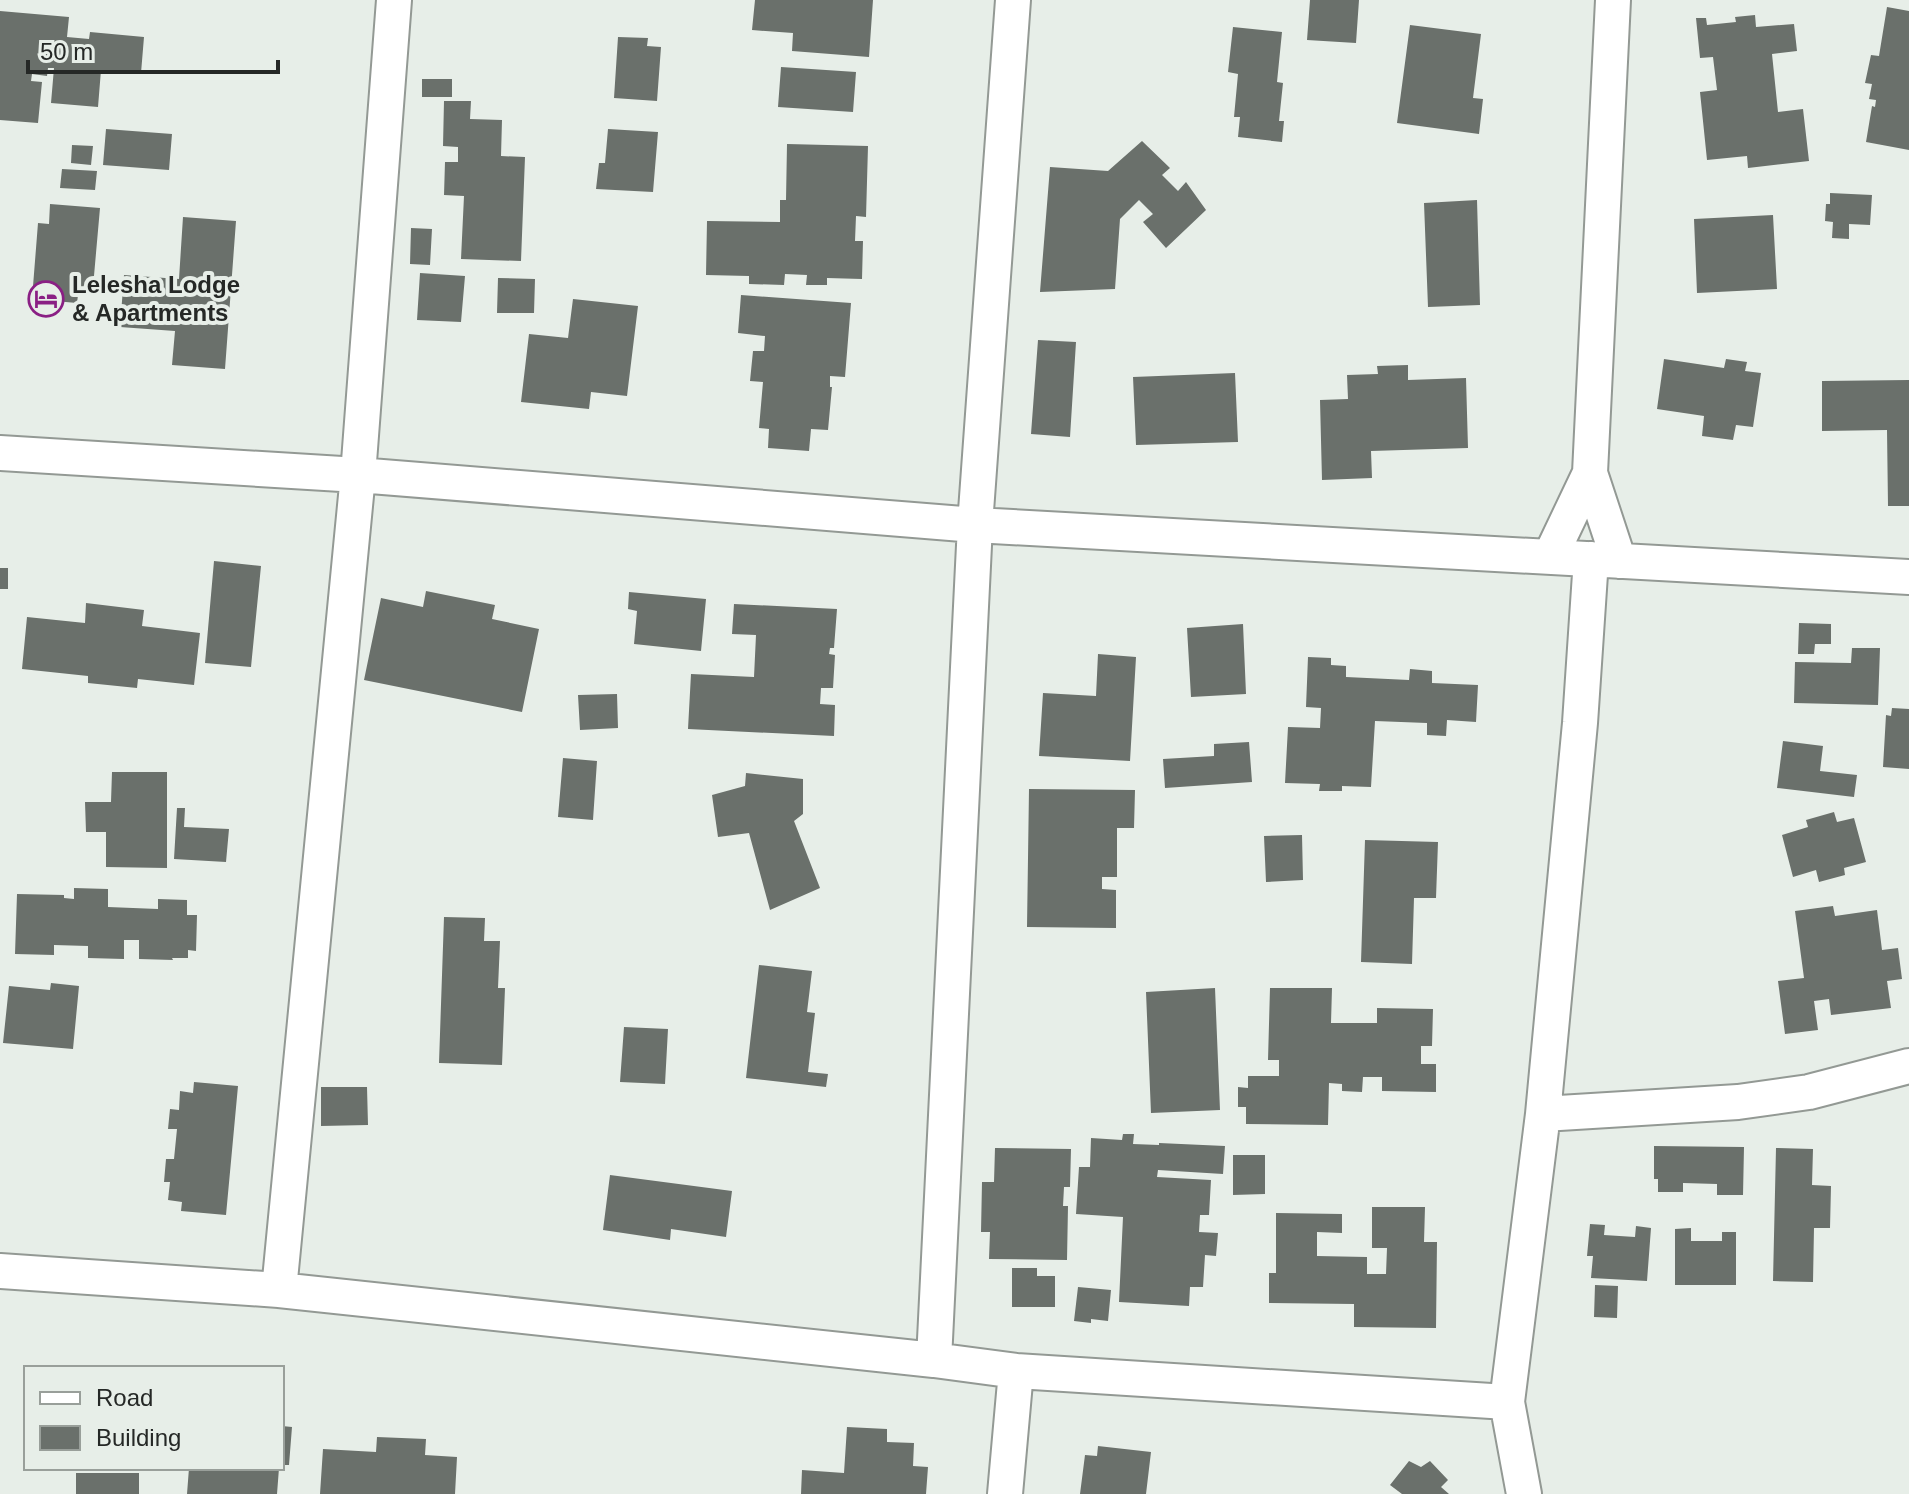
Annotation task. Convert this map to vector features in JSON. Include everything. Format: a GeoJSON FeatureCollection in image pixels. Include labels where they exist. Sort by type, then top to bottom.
{"type":"FeatureCollection","features":[{"type":"Feature","properties":{"kind":"street"},"geometry":{"type":"LineString","coordinates":[[279,1290],[358,475],[394,0]]}},
{"type":"Feature","properties":{"kind":"street"},"geometry":{"type":"LineString","coordinates":[[934,1360],[975,525],[1013,0]]}},
{"type":"Feature","properties":{"kind":"street"},"geometry":{"type":"LineString","coordinates":[[1524,1494],[1507,1402],[1543,1114],[1580,723],[1605,560],[1590,473],[1613,0]]}},
{"type":"Feature","properties":{"kind":"street"},"geometry":{"type":"LineString","coordinates":[[0,453],[358,475],[975,525],[1909,577]]}},
{"type":"Feature","properties":{"kind":"street"},"geometry":{"type":"LineString","coordinates":[[1550,557],[1590,473]]}},
{"type":"Feature","properties":{"kind":"street"},"geometry":{"type":"LineString","coordinates":[[1543,1114],[1738,1102],[1809,1092],[1909,1066]]}},
{"type":"Feature","properties":{"kind":"street"},"geometry":{"type":"LineString","coordinates":[[0,1271],[279,1290],[1016,1371],[1507,1402]]}},
{"type":"Feature","properties":{"kind":"street"},"geometry":{"type":"LineString","coordinates":[[1005,1494],[1016,1371]]}},
{"type":"Feature","properties":{"kind":"building"},"geometry":{"type":"Polygon","coordinates":[[[755,0],[873,0],[869,57],[792,51],[793,33],[752,30],[755,0]]]}},
{"type":"Feature","properties":{"kind":"building"},"geometry":{"type":"Polygon","coordinates":[[[1310,0],[1359,0],[1356,43],[1307,40],[1310,0]]]}},
{"type":"Feature","properties":{"kind":"building"},"geometry":{"type":"Polygon","coordinates":[[[1887,7],[1909,11],[1909,150],[1866,142],[1872,106],[1875,107],[1876,100],[1869,99],[1872,84],[1865,83],[1871,55],[1879,56],[1887,7]]]}},
{"type":"Feature","properties":{"kind":"building"},"geometry":{"type":"Polygon","coordinates":[[[0,11],[69,17],[67,37],[89,39],[90,32],[144,37],[141,73],[101,70],[98,107],[51,103],[54,68],[48,68],[47,76],[32,74],[31,81],[42,82],[38,123],[0,120],[0,11]]]}},
{"type":"Feature","properties":{"kind":"building"},"geometry":{"type":"Polygon","coordinates":[[[1755,15],[1756,27],[1794,24],[1797,51],[1772,54],[1778,112],[1803,109],[1809,161],[1748,168],[1747,156],[1707,160],[1700,92],[1717,90],[1713,57],[1700,58],[1696,18],[1706,18],[1707,25],[1736,22],[1735,17],[1755,15]]]}},
{"type":"Feature","properties":{"kind":"building"},"geometry":{"type":"Polygon","coordinates":[[[1410,25],[1481,34],[1473,98],[1483,99],[1479,134],[1397,123],[1410,25]]]}},
{"type":"Feature","properties":{"kind":"building"},"geometry":{"type":"Polygon","coordinates":[[[1233,27],[1282,32],[1277,82],[1283,83],[1279,121],[1284,121],[1282,142],[1238,137],[1240,117],[1234,117],[1238,74],[1228,72],[1233,27]]]}},
{"type":"Feature","properties":{"kind":"building"},"geometry":{"type":"Polygon","coordinates":[[[618,37],[648,38],[647,46],[661,47],[657,101],[614,98],[618,37]]]}},
{"type":"Feature","properties":{"kind":"building"},"geometry":{"type":"Polygon","coordinates":[[[781,67],[856,72],[853,112],[778,107],[781,67]]]}},
{"type":"Feature","properties":{"kind":"building"},"geometry":{"type":"Polygon","coordinates":[[[422,79],[452,79],[452,97],[422,97],[422,79]]]}},
{"type":"Feature","properties":{"kind":"building"},"geometry":{"type":"Polygon","coordinates":[[[444,101],[471,101],[470,119],[502,120],[501,156],[525,157],[521,261],[461,259],[464,196],[444,195],[445,162],[458,162],[458,147],[443,146],[444,101]]]}},
{"type":"Feature","properties":{"kind":"building"},"geometry":{"type":"Polygon","coordinates":[[[106,129],[172,134],[169,170],[103,165],[106,129]]]}},
{"type":"Feature","properties":{"kind":"building"},"geometry":{"type":"Polygon","coordinates":[[[608,129],[658,132],[653,192],[596,189],[599,163],[605,163],[608,129]]]}},
{"type":"Feature","properties":{"kind":"building"},"geometry":{"type":"Polygon","coordinates":[[[1142,141],[1170,168],[1162,175],[1178,191],[1186,182],[1206,210],[1166,248],[1143,222],[1153,214],[1139,200],[1120,219],[1115,289],[1040,292],[1050,167],[1108,171],[1142,141]]]}},
{"type":"Feature","properties":{"kind":"building"},"geometry":{"type":"Polygon","coordinates":[[[787,144],[868,146],[866,217],[856,216],[855,241],[863,241],[862,279],[827,278],[827,285],[806,285],[807,275],[785,274],[784,285],[749,284],[749,276],[706,275],[707,221],[780,222],[780,200],[786,200],[787,144]]]}},
{"type":"Feature","properties":{"kind":"building"},"geometry":{"type":"Polygon","coordinates":[[[72,145],[93,146],[91,165],[71,163],[72,145]]]}},
{"type":"Feature","properties":{"kind":"building"},"geometry":{"type":"Polygon","coordinates":[[[62,169],[97,171],[95,190],[60,188],[62,169]]]}},
{"type":"Feature","properties":{"kind":"building"},"geometry":{"type":"Polygon","coordinates":[[[1830,193],[1872,195],[1870,225],[1849,224],[1849,239],[1832,238],[1833,222],[1825,221],[1830,193]]]}},
{"type":"Feature","properties":{"kind":"building"},"geometry":{"type":"Polygon","coordinates":[[[1477,200],[1480,305],[1428,307],[1424,203],[1477,200]]]}},
{"type":"Feature","properties":{"kind":"building"},"geometry":{"type":"Polygon","coordinates":[[[50,204],[100,208],[93,287],[79,287],[77,303],[32,299],[38,223],[49,224],[50,204]]]}},
{"type":"Feature","properties":{"kind":"building"},"geometry":{"type":"Polygon","coordinates":[[[1773,215],[1777,289],[1697,293],[1694,219],[1773,215]]]}},
{"type":"Feature","properties":{"kind":"building"},"geometry":{"type":"Polygon","coordinates":[[[183,217],[236,221],[225,369],[172,365],[175,331],[120,327],[124,275],[179,279],[183,217]]]}},
{"type":"Feature","properties":{"kind":"building"},"geometry":{"type":"Polygon","coordinates":[[[411,228],[432,229],[430,265],[410,264],[411,228]]]}},
{"type":"Feature","properties":{"kind":"building"},"geometry":{"type":"Polygon","coordinates":[[[420,273],[465,276],[461,322],[417,320],[420,273]]]}},
{"type":"Feature","properties":{"kind":"building"},"geometry":{"type":"Polygon","coordinates":[[[498,278],[535,279],[534,313],[497,313],[498,278]]]}},
{"type":"Feature","properties":{"kind":"building"},"geometry":{"type":"Polygon","coordinates":[[[741,295],[851,303],[845,377],[830,376],[832,387],[828,430],[811,429],[809,451],[768,448],[769,429],[759,428],[763,382],[750,381],[753,351],[764,351],[765,336],[738,333],[741,295]]]}},
{"type":"Feature","properties":{"kind":"building"},"geometry":{"type":"Polygon","coordinates":[[[573,299],[638,306],[627,396],[591,392],[589,409],[521,402],[529,334],[568,338],[573,299]]]}},
{"type":"Feature","properties":{"kind":"building"},"geometry":{"type":"Polygon","coordinates":[[[1038,340],[1076,342],[1070,437],[1031,434],[1038,340]]]}},
{"type":"Feature","properties":{"kind":"building"},"geometry":{"type":"Polygon","coordinates":[[[1664,359],[1724,368],[1726,359],[1747,362],[1745,371],[1761,373],[1753,427],[1736,425],[1733,440],[1702,436],[1704,416],[1657,409],[1664,359]]]}},
{"type":"Feature","properties":{"kind":"building"},"geometry":{"type":"Polygon","coordinates":[[[1408,365],[1408,380],[1466,378],[1468,448],[1371,451],[1372,478],[1322,480],[1320,400],[1348,399],[1347,375],[1378,374],[1377,366],[1408,365]]]}},
{"type":"Feature","properties":{"kind":"building"},"geometry":{"type":"Polygon","coordinates":[[[1235,373],[1238,442],[1136,445],[1133,377],[1235,373]]]}},
{"type":"Feature","properties":{"kind":"building"},"geometry":{"type":"Polygon","coordinates":[[[1909,380],[1909,506],[1888,506],[1887,430],[1822,431],[1822,381],[1909,380]]]}},
{"type":"Feature","properties":{"kind":"building"},"geometry":{"type":"Polygon","coordinates":[[[214,561],[261,566],[251,667],[205,663],[214,561]]]}},
{"type":"Feature","properties":{"kind":"building"},"geometry":{"type":"Polygon","coordinates":[[[0,568],[8,568],[8,589],[0,589],[0,568]]]}},
{"type":"Feature","properties":{"kind":"building"},"geometry":{"type":"Polygon","coordinates":[[[426,591],[495,605],[492,619],[539,629],[522,712],[364,680],[381,598],[423,607],[426,591]]]}},
{"type":"Feature","properties":{"kind":"building"},"geometry":{"type":"Polygon","coordinates":[[[629,592],[706,599],[701,651],[634,644],[637,611],[628,609],[629,592]]]}},
{"type":"Feature","properties":{"kind":"building"},"geometry":{"type":"Polygon","coordinates":[[[86,603],[144,610],[142,626],[200,633],[194,685],[138,679],[137,688],[88,683],[88,676],[22,669],[27,617],[85,623],[86,603]]]}},
{"type":"Feature","properties":{"kind":"building"},"geometry":{"type":"Polygon","coordinates":[[[734,604],[837,609],[834,648],[830,648],[829,654],[835,655],[833,688],[821,688],[820,704],[835,705],[834,736],[688,729],[691,674],[754,677],[756,635],[732,634],[734,604]]]}},
{"type":"Feature","properties":{"kind":"building"},"geometry":{"type":"Polygon","coordinates":[[[1799,623],[1831,624],[1831,644],[1815,644],[1814,654],[1798,654],[1799,623]]]}},
{"type":"Feature","properties":{"kind":"building"},"geometry":{"type":"Polygon","coordinates":[[[1243,624],[1246,694],[1191,697],[1187,628],[1243,624]]]}},
{"type":"Feature","properties":{"kind":"building"},"geometry":{"type":"Polygon","coordinates":[[[1852,648],[1880,648],[1878,705],[1794,703],[1795,662],[1851,663],[1852,648]]]}},
{"type":"Feature","properties":{"kind":"building"},"geometry":{"type":"Polygon","coordinates":[[[1098,654],[1136,657],[1130,761],[1039,756],[1043,693],[1096,696],[1098,654]]]}},
{"type":"Feature","properties":{"kind":"building"},"geometry":{"type":"Polygon","coordinates":[[[1308,657],[1331,658],[1331,665],[1346,666],[1346,677],[1409,680],[1410,669],[1432,671],[1432,683],[1478,685],[1476,722],[1447,720],[1446,736],[1427,735],[1427,723],[1375,721],[1371,787],[1342,786],[1342,791],[1319,791],[1320,784],[1285,783],[1288,727],[1320,728],[1321,708],[1306,707],[1308,657]]]}},
{"type":"Feature","properties":{"kind":"building"},"geometry":{"type":"Polygon","coordinates":[[[617,694],[618,728],[580,730],[578,695],[617,694]]]}},
{"type":"Feature","properties":{"kind":"building"},"geometry":{"type":"Polygon","coordinates":[[[1892,708],[1909,709],[1909,769],[1883,767],[1886,715],[1891,716],[1892,708]]]}},
{"type":"Feature","properties":{"kind":"building"},"geometry":{"type":"Polygon","coordinates":[[[1783,741],[1823,746],[1820,771],[1857,775],[1854,797],[1777,788],[1783,741]]]}},
{"type":"Feature","properties":{"kind":"building"},"geometry":{"type":"Polygon","coordinates":[[[1249,742],[1252,782],[1165,788],[1163,759],[1214,756],[1214,744],[1249,742]]]}},
{"type":"Feature","properties":{"kind":"building"},"geometry":{"type":"Polygon","coordinates":[[[563,758],[597,761],[593,820],[558,817],[563,758]]]}},
{"type":"Feature","properties":{"kind":"building"},"geometry":{"type":"Polygon","coordinates":[[[112,772],[167,772],[167,868],[106,867],[106,832],[86,832],[85,802],[111,802],[112,772]]]}},
{"type":"Feature","properties":{"kind":"building"},"geometry":{"type":"Polygon","coordinates":[[[746,773],[803,779],[803,814],[794,821],[820,888],[770,910],[749,833],[718,837],[712,795],[745,786],[746,773]]]}},
{"type":"Feature","properties":{"kind":"building"},"geometry":{"type":"Polygon","coordinates":[[[1029,789],[1135,790],[1134,828],[1117,828],[1117,877],[1102,877],[1102,889],[1116,890],[1116,928],[1027,927],[1029,789]]]}},
{"type":"Feature","properties":{"kind":"building"},"geometry":{"type":"Polygon","coordinates":[[[177,808],[185,808],[184,827],[229,829],[226,862],[174,859],[177,808]]]}},
{"type":"Feature","properties":{"kind":"building"},"geometry":{"type":"Polygon","coordinates":[[[1834,812],[1837,822],[1854,818],[1866,862],[1844,868],[1845,875],[1819,882],[1816,870],[1793,877],[1782,835],[1808,827],[1806,820],[1834,812]]]}},
{"type":"Feature","properties":{"kind":"building"},"geometry":{"type":"Polygon","coordinates":[[[1302,835],[1303,880],[1266,882],[1264,836],[1302,835]]]}},
{"type":"Feature","properties":{"kind":"building"},"geometry":{"type":"Polygon","coordinates":[[[1365,840],[1438,842],[1436,898],[1414,898],[1412,964],[1361,962],[1365,840]]]}},
{"type":"Feature","properties":{"kind":"building"},"geometry":{"type":"Polygon","coordinates":[[[74,888],[108,889],[108,907],[158,909],[158,899],[187,900],[187,915],[197,915],[196,951],[188,950],[188,958],[139,959],[139,940],[124,940],[124,959],[88,958],[88,946],[54,945],[54,955],[15,954],[17,894],[64,895],[64,898],[74,899],[74,888]]]}},
{"type":"Feature","properties":{"kind":"building"},"geometry":{"type":"Polygon","coordinates":[[[1833,906],[1835,916],[1877,910],[1882,950],[1898,948],[1902,979],[1887,981],[1891,1008],[1831,1015],[1829,999],[1814,1001],[1818,1030],[1785,1034],[1778,981],[1804,978],[1795,911],[1833,906]]]}},
{"type":"Feature","properties":{"kind":"building"},"geometry":{"type":"Polygon","coordinates":[[[444,917],[485,918],[484,941],[500,941],[498,988],[505,988],[502,1065],[439,1063],[444,917]]]}},
{"type":"Feature","properties":{"kind":"building"},"geometry":{"type":"Polygon","coordinates":[[[759,965],[812,971],[807,1012],[815,1013],[808,1072],[828,1074],[826,1087],[746,1078],[759,965]]]}},
{"type":"Feature","properties":{"kind":"building"},"geometry":{"type":"Polygon","coordinates":[[[51,983],[79,986],[73,1049],[3,1043],[9,986],[50,990],[51,983]]]}},
{"type":"Feature","properties":{"kind":"building"},"geometry":{"type":"Polygon","coordinates":[[[1215,988],[1220,1110],[1151,1113],[1146,992],[1215,988]]]}},
{"type":"Feature","properties":{"kind":"building"},"geometry":{"type":"Polygon","coordinates":[[[1270,988],[1332,988],[1331,1023],[1377,1023],[1377,1008],[1433,1009],[1432,1046],[1421,1046],[1421,1064],[1436,1064],[1436,1092],[1382,1091],[1382,1077],[1363,1077],[1362,1092],[1342,1091],[1342,1084],[1329,1083],[1328,1125],[1246,1124],[1246,1107],[1238,1107],[1238,1087],[1248,1088],[1248,1076],[1279,1076],[1279,1060],[1268,1060],[1270,988]]]}},
{"type":"Feature","properties":{"kind":"building"},"geometry":{"type":"Polygon","coordinates":[[[624,1027],[668,1029],[665,1084],[620,1082],[624,1027]]]}},
{"type":"Feature","properties":{"kind":"building"},"geometry":{"type":"Polygon","coordinates":[[[194,1082],[238,1086],[226,1215],[181,1211],[182,1202],[168,1200],[170,1182],[164,1182],[166,1159],[174,1159],[177,1129],[168,1129],[170,1109],[179,1110],[180,1091],[193,1093],[194,1082]]]}},
{"type":"Feature","properties":{"kind":"building"},"geometry":{"type":"Polygon","coordinates":[[[321,1087],[367,1087],[368,1125],[321,1126],[321,1087]]]}},
{"type":"Feature","properties":{"kind":"building"},"geometry":{"type":"Polygon","coordinates":[[[1123,1134],[1134,1134],[1133,1144],[1225,1146],[1223,1174],[1158,1170],[1157,1177],[1211,1180],[1209,1215],[1200,1215],[1199,1232],[1218,1233],[1216,1256],[1205,1255],[1203,1287],[1190,1287],[1189,1306],[1119,1302],[1123,1217],[1076,1214],[1079,1167],[1090,1167],[1091,1138],[1122,1140],[1123,1134]]]}},
{"type":"Feature","properties":{"kind":"building"},"geometry":{"type":"Polygon","coordinates":[[[1654,1146],[1744,1147],[1743,1195],[1717,1195],[1717,1184],[1683,1183],[1683,1192],[1658,1192],[1658,1179],[1654,1179],[1654,1146]]]}},
{"type":"Feature","properties":{"kind":"building"},"geometry":{"type":"Polygon","coordinates":[[[995,1148],[1071,1149],[1070,1187],[1064,1187],[1063,1206],[1068,1206],[1067,1260],[989,1259],[990,1232],[981,1232],[982,1182],[994,1182],[995,1148]]]}},
{"type":"Feature","properties":{"kind":"building"},"geometry":{"type":"Polygon","coordinates":[[[1776,1148],[1813,1149],[1812,1185],[1831,1186],[1830,1228],[1814,1228],[1813,1282],[1773,1281],[1776,1148]]]}},
{"type":"Feature","properties":{"kind":"building"},"geometry":{"type":"Polygon","coordinates":[[[1233,1155],[1265,1155],[1265,1194],[1233,1195],[1233,1155]]]}},
{"type":"Feature","properties":{"kind":"building"},"geometry":{"type":"Polygon","coordinates":[[[610,1175],[732,1191],[726,1237],[671,1229],[670,1240],[603,1230],[610,1175]]]}},
{"type":"Feature","properties":{"kind":"building"},"geometry":{"type":"Polygon","coordinates":[[[1372,1207],[1425,1207],[1424,1242],[1437,1242],[1436,1328],[1354,1327],[1354,1304],[1269,1303],[1269,1273],[1276,1273],[1276,1213],[1342,1214],[1342,1233],[1317,1232],[1317,1256],[1367,1257],[1367,1274],[1386,1274],[1387,1248],[1372,1248],[1372,1207]]]}},
{"type":"Feature","properties":{"kind":"building"},"geometry":{"type":"Polygon","coordinates":[[[1590,1224],[1605,1225],[1604,1235],[1635,1237],[1636,1226],[1651,1228],[1647,1281],[1591,1278],[1593,1256],[1587,1256],[1590,1224]]]}},
{"type":"Feature","properties":{"kind":"building"},"geometry":{"type":"Polygon","coordinates":[[[1691,1228],[1691,1241],[1722,1241],[1722,1232],[1736,1232],[1736,1285],[1675,1285],[1675,1229],[1691,1228]]]}},
{"type":"Feature","properties":{"kind":"building"},"geometry":{"type":"Polygon","coordinates":[[[1012,1268],[1037,1268],[1037,1276],[1055,1276],[1055,1307],[1012,1307],[1012,1268]]]}},
{"type":"Feature","properties":{"kind":"building"},"geometry":{"type":"Polygon","coordinates":[[[1595,1285],[1618,1286],[1617,1318],[1594,1317],[1595,1285]]]}},
{"type":"Feature","properties":{"kind":"building"},"geometry":{"type":"Polygon","coordinates":[[[1078,1287],[1111,1290],[1108,1321],[1074,1321],[1078,1287]]]}},
{"type":"Feature","properties":{"kind":"building"},"geometry":{"type":"Polygon","coordinates":[[[284,1426],[292,1427],[289,1465],[284,1465],[284,1426]]]}},
{"type":"Feature","properties":{"kind":"building"},"geometry":{"type":"Polygon","coordinates":[[[847,1427],[887,1429],[887,1442],[914,1443],[913,1466],[928,1467],[926,1494],[801,1494],[802,1470],[844,1473],[847,1427]]]}},
{"type":"Feature","properties":{"kind":"building"},"geometry":{"type":"Polygon","coordinates":[[[377,1437],[426,1439],[425,1455],[457,1457],[455,1494],[320,1494],[323,1449],[376,1452],[377,1437]]]}},
{"type":"Feature","properties":{"kind":"building"},"geometry":{"type":"Polygon","coordinates":[[[1098,1446],[1151,1452],[1146,1494],[1080,1494],[1085,1455],[1097,1456],[1098,1446]]]}},
{"type":"Feature","properties":{"kind":"building"},"geometry":{"type":"Polygon","coordinates":[[[1409,1461],[1421,1467],[1430,1461],[1448,1480],[1441,1487],[1449,1494],[1402,1494],[1390,1485],[1409,1461]]]}},
{"type":"Feature","properties":{"kind":"building"},"geometry":{"type":"Polygon","coordinates":[[[189,1470],[279,1470],[277,1494],[187,1494],[189,1470]]]}},
{"type":"Feature","properties":{"kind":"building"},"geometry":{"type":"Polygon","coordinates":[[[76,1473],[139,1473],[139,1494],[76,1494],[76,1473]]]}},
{"type":"Feature","properties":{"kind":"place","name":"Lelesha Lodge & Apartments"},"geometry":{"type":"Point","coordinates":[46,299]}}]}
